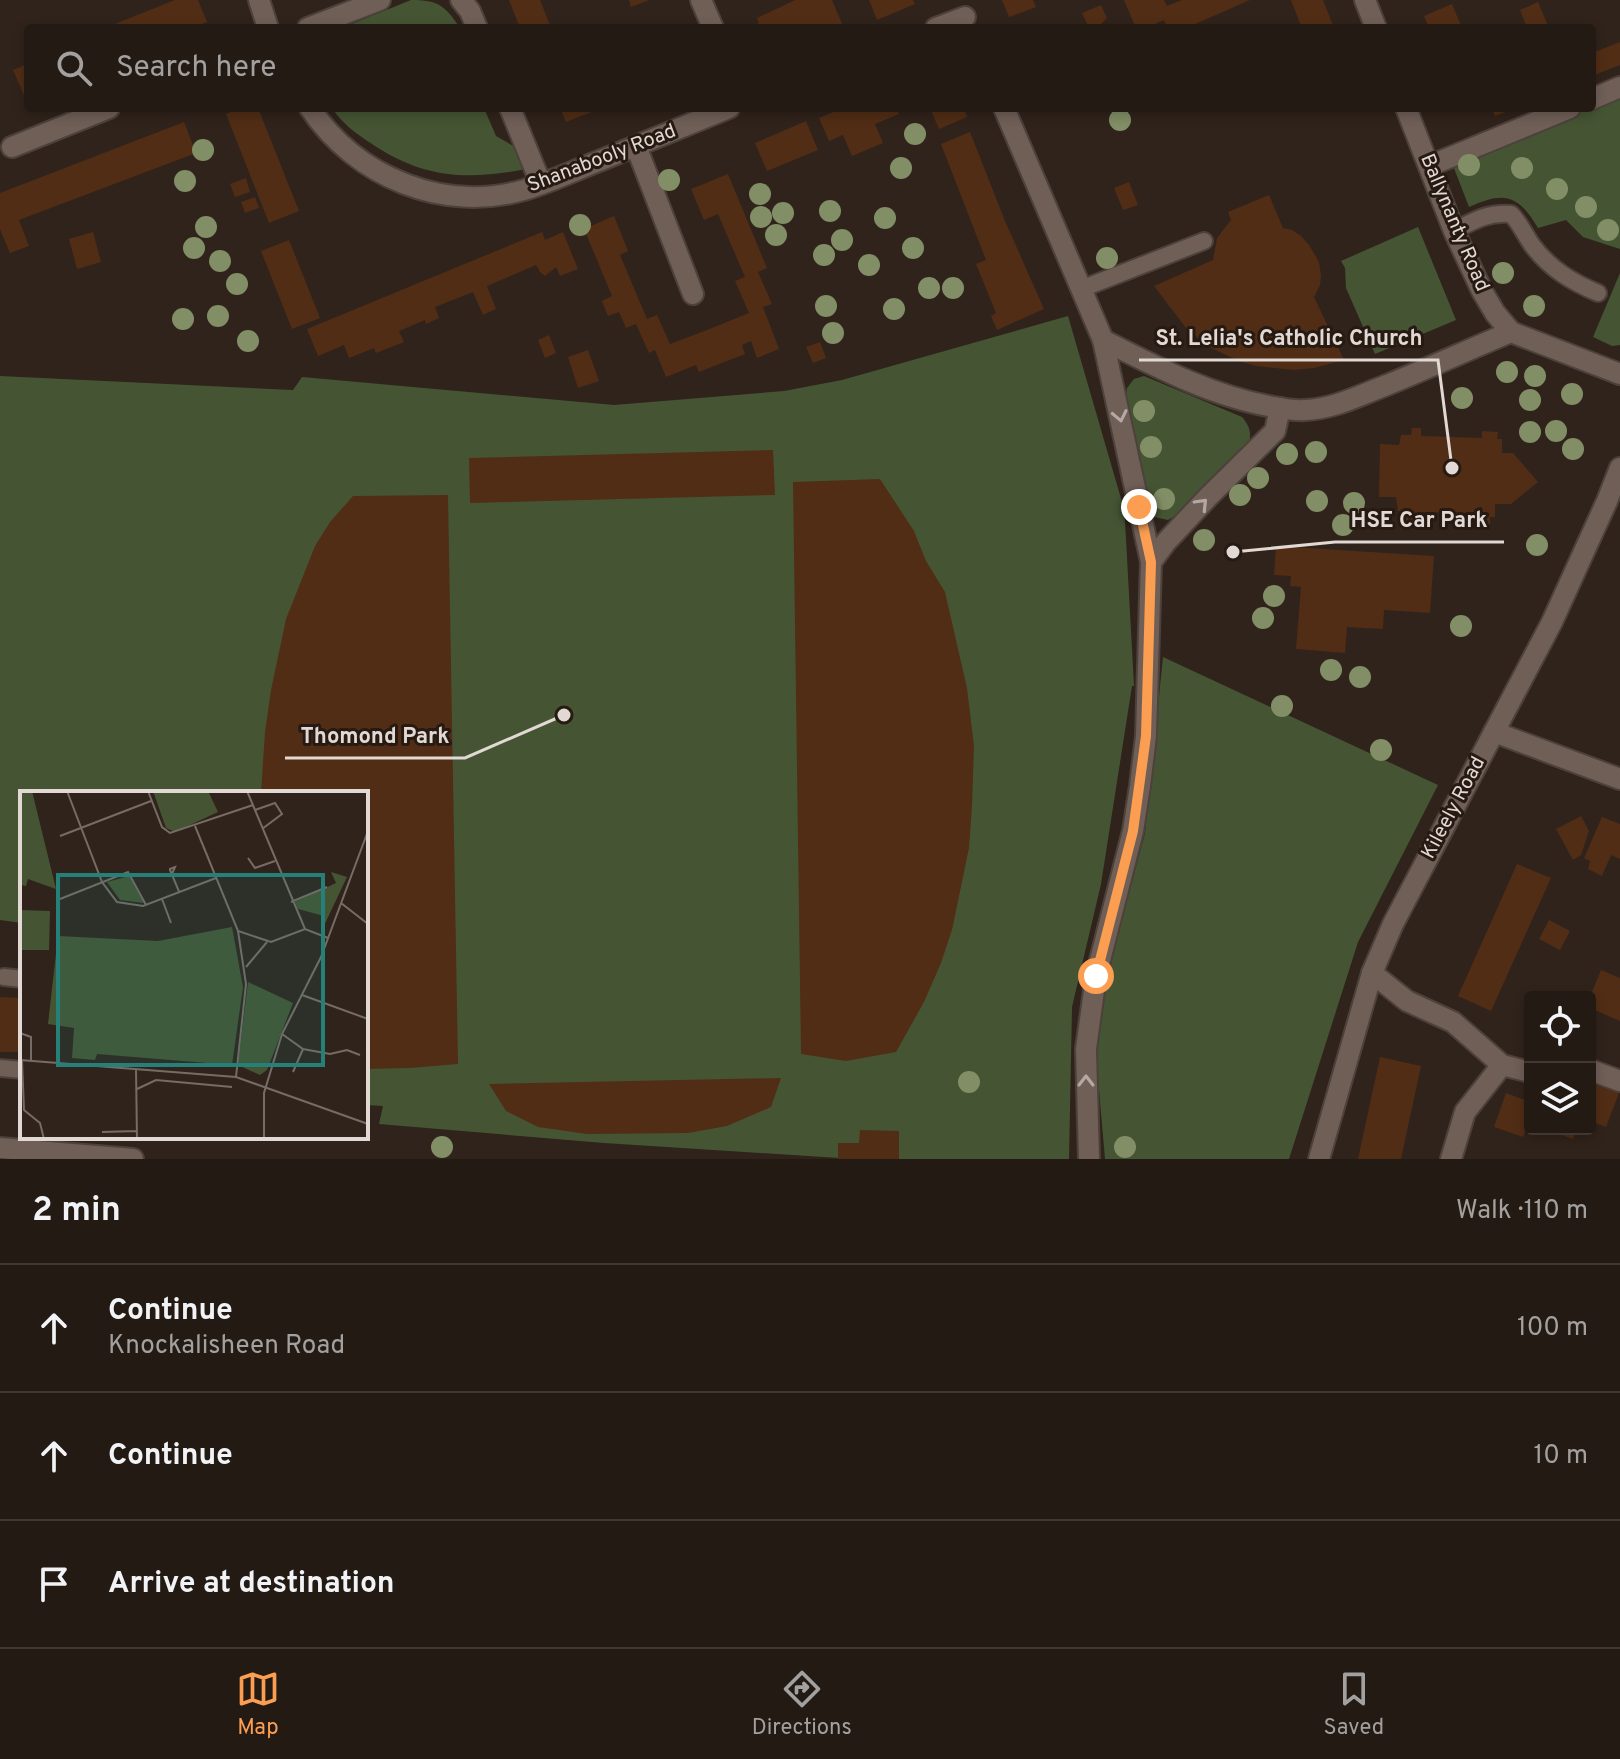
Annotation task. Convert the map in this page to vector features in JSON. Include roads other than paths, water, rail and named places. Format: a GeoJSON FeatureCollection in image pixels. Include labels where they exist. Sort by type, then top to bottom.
{"type":"FeatureCollection","features":[{"type":"Feature","properties":{"kind":"street"},"geometry":{"type":"LineString","coordinates":[[259,0],[267,24]]}},
{"type":"Feature","properties":{"kind":"street"},"geometry":{"type":"LineString","coordinates":[[318,24],[380,0]]}},
{"type":"Feature","properties":{"kind":"street"},"geometry":{"type":"LineString","coordinates":[[461,0],[475,24]]}},
{"type":"Feature","properties":{"kind":"street"},"geometry":{"type":"LineString","coordinates":[[701,0],[711,24]]}},
{"type":"Feature","properties":{"kind":"street"},"geometry":{"type":"LineString","coordinates":[[1365,0],[1374,24]]}},
{"type":"Feature","properties":{"kind":"street"},"geometry":{"type":"LineString","coordinates":[[945,24],[964,15]]}},
{"type":"Feature","properties":{"kind":"street"},"geometry":{"type":"LineString","coordinates":[[1596,97],[1620,87]]}},
{"type":"Feature","properties":{"kind":"street"},"geometry":{"type":"LineString","coordinates":[[12,147],[99,112]]}},
{"type":"Feature","properties":{"kind":"street","name":"Shanabooly Road"},"geometry":{"type":"LineString","coordinates":[[313,112],[330,133],[365,165],[422,192],[463,197],[523,191],[719,112]]}},
{"type":"Feature","properties":{"kind":"street"},"geometry":{"type":"LineString","coordinates":[[512,112],[541,184]]}},
{"type":"Feature","properties":{"kind":"street"},"geometry":{"type":"LineString","coordinates":[[1006,112],[1103,340],[1151,562],[1147,722],[1140,786],[1133,831],[1096,976],[1086,1049],[1089,1159]]}},
{"type":"Feature","properties":{"kind":"street","name":"Ballynanty Road"},"geometry":{"type":"LineString","coordinates":[[1408,112],[1454,231],[1488,302],[1511,332]]}},
{"type":"Feature","properties":{"kind":"street"},"geometry":{"type":"LineString","coordinates":[[1429,166],[1560,112]]}},
{"type":"Feature","properties":{"kind":"street"},"geometry":{"type":"LineString","coordinates":[[636,146],[693,294]]}},
{"type":"Feature","properties":{"kind":"street"},"geometry":{"type":"LineString","coordinates":[[1103,340],[1215,392],[1246,402],[1302,411],[1343,403],[1511,332],[1620,374]]}},
{"type":"Feature","properties":{"kind":"street"},"geometry":{"type":"LineString","coordinates":[[1151,562],[1208,497],[1275,431],[1280,408]]}},
{"type":"Feature","properties":{"kind":"street","name":"Kileely Road"},"geometry":{"type":"LineString","coordinates":[[1319,1159],[1372,973],[1393,924],[1552,622],[1620,468]]}},
{"type":"Feature","properties":{"kind":"street"},"geometry":{"type":"LineString","coordinates":[[1494,732],[1620,779]]}},
{"type":"Feature","properties":{"kind":"street"},"geometry":{"type":"LineString","coordinates":[[1372,973],[1407,1001],[1453,1022],[1502,1065],[1524,1070]]}},
{"type":"Feature","properties":{"kind":"street"},"geometry":{"type":"LineString","coordinates":[[1451,1159],[1465,1112],[1502,1065]]}},
{"type":"Feature","properties":{"kind":"street"},"geometry":{"type":"LineString","coordinates":[[1596,1072],[1620,1081]]}},
{"type":"Feature","properties":{"kind":"street"},"geometry":{"type":"LineString","coordinates":[[0,1148],[133,1159]]}},
{"type":"Feature","properties":{"kind":"lane"},"geometry":{"type":"LineString","coordinates":[[1454,231],[1485,215],[1511,214],[1549,264],[1563,276],[1598,293]]}},
{"type":"Feature","properties":{"kind":"lane"},"geometry":{"type":"LineString","coordinates":[[1081,289],[1204,241]]}},
{"type":"Feature","properties":{"kind":"lane"},"geometry":{"type":"LineString","coordinates":[[4,977],[20,979]]}},
{"type":"Feature","properties":{"kind":"lane"},"geometry":{"type":"LineString","coordinates":[[0,1068],[20,1070]]}},
{"type":"Feature","properties":{"kind":"place","name":"St. Lelia's Catholic Church"},"geometry":{"type":"Point","coordinates":[1452,468]}},
{"type":"Feature","properties":{"kind":"place","name":"HSE Car Park"},"geometry":{"type":"Point","coordinates":[1233,552]}},
{"type":"Feature","properties":{"kind":"place","name":"Thomond Park"},"geometry":{"type":"Point","coordinates":[564,715]}}]}
